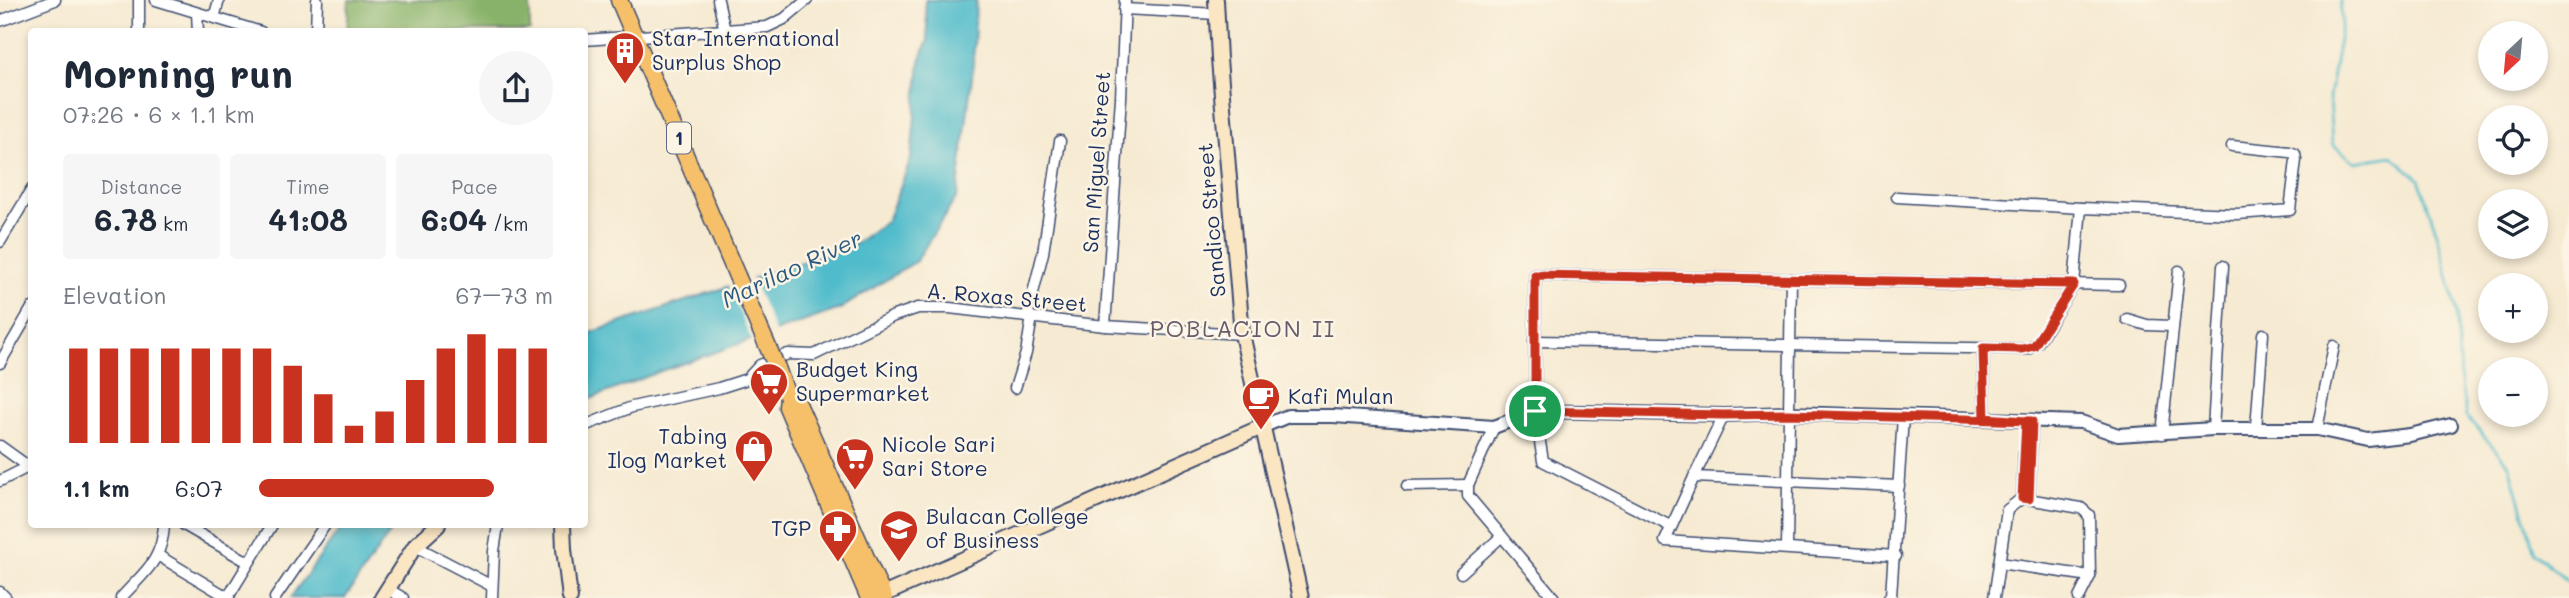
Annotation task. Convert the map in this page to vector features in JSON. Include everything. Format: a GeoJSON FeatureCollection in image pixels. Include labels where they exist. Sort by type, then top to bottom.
{"type":"FeatureCollection","features":[{"type":"Feature","properties":{"kind":"highway","name":"1"},"geometry":{"type":"LineString","coordinates":[[619,0],[777,368],[788,398],[787,407],[878,597]]}},
{"type":"Feature","properties":{"kind":"main road","name":"Sandico Street"},"geometry":{"type":"LineString","coordinates":[[1217,7],[1242,334],[1301,598]]}},
{"type":"Feature","properties":{"kind":"main road"},"geometry":{"type":"LineString","coordinates":[[878,597],[1264,426]]}},
{"type":"Feature","properties":{"kind":"main road"},"geometry":{"type":"LineString","coordinates":[[385,593],[415,546],[435,528]]}},
{"type":"Feature","properties":{"kind":"main road"},"geometry":{"type":"LineString","coordinates":[[563,528],[570,598]]}},
{"type":"Feature","properties":{"kind":"street"},"geometry":{"type":"LineString","coordinates":[[0,21],[55,0]]}},
{"type":"Feature","properties":{"kind":"street"},"geometry":{"type":"LineString","coordinates":[[139,0],[139,28]]}},
{"type":"Feature","properties":{"kind":"street"},"geometry":{"type":"LineString","coordinates":[[156,0],[248,28]]}},
{"type":"Feature","properties":{"kind":"street"},"geometry":{"type":"LineString","coordinates":[[214,18],[219,0]]}},
{"type":"Feature","properties":{"kind":"street"},"geometry":{"type":"LineString","coordinates":[[316,28],[317,0]]}},
{"type":"Feature","properties":{"kind":"street"},"geometry":{"type":"LineString","coordinates":[[718,0],[725,32]]}},
{"type":"Feature","properties":{"kind":"street"},"geometry":{"type":"LineString","coordinates":[[588,40],[767,27],[784,19],[807,0]]}},
{"type":"Feature","properties":{"kind":"street"},"geometry":{"type":"LineString","coordinates":[[1124,5],[1217,7]]}},
{"type":"Feature","properties":{"kind":"street","name":"San Miguel Street"},"geometry":{"type":"LineString","coordinates":[[1105,326],[1121,98],[1124,5]]}},
{"type":"Feature","properties":{"kind":"street"},"geometry":{"type":"LineString","coordinates":[[197,13],[198,28]]}},
{"type":"Feature","properties":{"kind":"street"},"geometry":{"type":"LineString","coordinates":[[1015,388],[1026,353],[1060,141]]}},
{"type":"Feature","properties":{"kind":"street"},"geometry":{"type":"LineString","coordinates":[[1897,197],[2237,214],[2290,210],[2295,154],[2232,146]]}},
{"type":"Feature","properties":{"kind":"street"},"geometry":{"type":"LineString","coordinates":[[0,242],[28,196]]}},
{"type":"Feature","properties":{"kind":"street"},"geometry":{"type":"LineString","coordinates":[[1534,341],[2022,349],[2034,346],[2074,284],[2081,208]]}},
{"type":"Feature","properties":{"kind":"street"},"geometry":{"type":"LineString","coordinates":[[2213,429],[2223,266]]}},
{"type":"Feature","properties":{"kind":"street"},"geometry":{"type":"LineString","coordinates":[[2162,434],[2171,326],[2177,302],[2179,271]]}},
{"type":"Feature","properties":{"kind":"street"},"geometry":{"type":"LineString","coordinates":[[1670,526],[1545,463],[1535,411],[1535,275],[2119,285]]}},
{"type":"Feature","properties":{"kind":"street"},"geometry":{"type":"LineString","coordinates":[[1787,548],[1791,279]]}},
{"type":"Feature","properties":{"kind":"street","name":"A. Roxas Street"},"geometry":{"type":"LineString","coordinates":[[588,424],[632,407],[719,388],[747,379],[760,365],[788,354],[814,355],[894,316],[918,308],[949,308],[1105,326],[1242,334]]}},
{"type":"Feature","properties":{"kind":"street"},"geometry":{"type":"LineString","coordinates":[[0,363],[28,315]]}},
{"type":"Feature","properties":{"kind":"street"},"geometry":{"type":"LineString","coordinates":[[2127,319],[2147,325],[2171,326]]}},
{"type":"Feature","properties":{"kind":"street"},"geometry":{"type":"LineString","coordinates":[[2256,429],[2263,334]]}},
{"type":"Feature","properties":{"kind":"street"},"geometry":{"type":"LineString","coordinates":[[2317,429],[2334,346]]}},
{"type":"Feature","properties":{"kind":"street"},"geometry":{"type":"LineString","coordinates":[[1983,348],[1985,418]]}},
{"type":"Feature","properties":{"kind":"street"},"geometry":{"type":"LineString","coordinates":[[1264,426],[1288,416],[1333,416],[1494,427],[1535,411],[1788,414],[2081,422],[2118,435],[2213,429],[2317,429],[2368,440],[2410,435],[2451,425]]}},
{"type":"Feature","properties":{"kind":"street"},"geometry":{"type":"LineString","coordinates":[[1724,415],[1665,541],[1896,556]]}},
{"type":"Feature","properties":{"kind":"street"},"geometry":{"type":"LineString","coordinates":[[1889,598],[1896,556],[1903,417]]}},
{"type":"Feature","properties":{"kind":"street"},"geometry":{"type":"LineString","coordinates":[[2025,499],[2029,421]]}},
{"type":"Feature","properties":{"kind":"street"},"geometry":{"type":"LineString","coordinates":[[1494,427],[1468,485],[1468,496],[1555,598]]}},
{"type":"Feature","properties":{"kind":"street"},"geometry":{"type":"LineString","coordinates":[[0,446],[28,467]]}},
{"type":"Feature","properties":{"kind":"street"},"geometry":{"type":"LineString","coordinates":[[0,481],[28,469]]}},
{"type":"Feature","properties":{"kind":"street"},"geometry":{"type":"LineString","coordinates":[[1694,477],[1899,486]]}},
{"type":"Feature","properties":{"kind":"street"},"geometry":{"type":"LineString","coordinates":[[1407,486],[1468,485]]}},
{"type":"Feature","properties":{"kind":"street"},"geometry":{"type":"LineString","coordinates":[[1994,598],[2007,510],[2025,499],[2086,510],[2091,520],[2090,576],[2079,598]]}},
{"type":"Feature","properties":{"kind":"street"},"geometry":{"type":"LineString","coordinates":[[121,598],[159,556],[164,528]]}},
{"type":"Feature","properties":{"kind":"street"},"geometry":{"type":"LineString","coordinates":[[189,528],[248,562]]}},
{"type":"Feature","properties":{"kind":"street"},"geometry":{"type":"LineString","coordinates":[[159,556],[228,597],[268,528]]}},
{"type":"Feature","properties":{"kind":"street"},"geometry":{"type":"LineString","coordinates":[[275,598],[323,528]]}},
{"type":"Feature","properties":{"kind":"street"},"geometry":{"type":"LineString","coordinates":[[492,598],[498,528]]}},
{"type":"Feature","properties":{"kind":"street"},"geometry":{"type":"LineString","coordinates":[[1461,573],[1502,536]]}},
{"type":"Feature","properties":{"kind":"street"},"geometry":{"type":"LineString","coordinates":[[415,546],[492,586]]}},
{"type":"Feature","properties":{"kind":"street"},"geometry":{"type":"LineString","coordinates":[[1999,563],[2090,576]]}},
{"type":"Feature","properties":{"kind":"street"},"geometry":{"type":"LineString","coordinates":[[0,592],[6,598]]}},
{"type":"Feature","properties":{"kind":"street"},"geometry":{"type":"LineString","coordinates":[[385,593],[403,598]]}},
{"type":"Feature","properties":{"kind":"green space"},"geometry":{"type":"Polygon","coordinates":[[[349,0],[530,0],[530,28],[347,28],[349,0]]]}},
{"type":"Feature","properties":{"kind":"water","name":"Marilao River"},"geometry":{"type":"Polygon","coordinates":[[[925,0],[976,0],[973,69],[957,197],[916,261],[840,309],[661,371],[588,400],[588,334],[855,244],[887,221],[911,159],[920,61],[928,40],[925,0]]]}},
{"type":"Feature","properties":{"kind":"water"},"geometry":{"type":"Polygon","coordinates":[[[341,528],[393,528],[345,598],[290,598],[341,528]]]}},
{"type":"Feature","properties":{"kind":"pier"},"geometry":{"type":"Polygon","coordinates":[[[750,274],[776,335],[753,343],[727,282],[750,274]]]}},
{"type":"Feature","properties":{"kind":"waterway"},"geometry":{"type":"LineString","coordinates":[[2340,0],[2342,21],[2329,97],[2332,144],[2355,162],[2392,156],[2419,179],[2438,237],[2456,307],[2460,376],[2466,416],[2510,466],[2535,553],[2569,582]]}},
{"type":"Feature","properties":{"kind":"place","name":"Star International Surplus Shop"},"geometry":{"type":"Point","coordinates":[625,85]}},
{"type":"Feature","properties":{"kind":"place","name":"Budget King Supermarket"},"geometry":{"type":"Point","coordinates":[769,416]}},
{"type":"Feature","properties":{"kind":"place","name":"Kafi Mulan"},"geometry":{"type":"Point","coordinates":[1261,431]}},
{"type":"Feature","properties":{"kind":"place","name":"Tabing Ilog Market"},"geometry":{"type":"Point","coordinates":[754,483]}},
{"type":"Feature","properties":{"kind":"place","name":"Nicole Sari Sari Store"},"geometry":{"type":"Point","coordinates":[855,491]}},
{"type":"Feature","properties":{"kind":"place","name":"TGP"},"geometry":{"type":"Point","coordinates":[838,563]}},
{"type":"Feature","properties":{"kind":"place","name":"Bulacan College of Business"},"geometry":{"type":"Point","coordinates":[899,563]}},
{"type":"Feature","properties":{"kind":"district","name":"POBLACION II"},"geometry":{"type":"Point","coordinates":[1243,329]}},
{"type":"Feature","properties":{"kind":"route"},"geometry":{"type":"LineString","coordinates":[[1535,411],[1535,275],[2074,284],[2034,346],[2028,349],[1983,348],[1985,418],[2026,421],[2022,498],[2029,499],[2032,421],[1985,418],[1788,414],[1535,411]]}}]}
